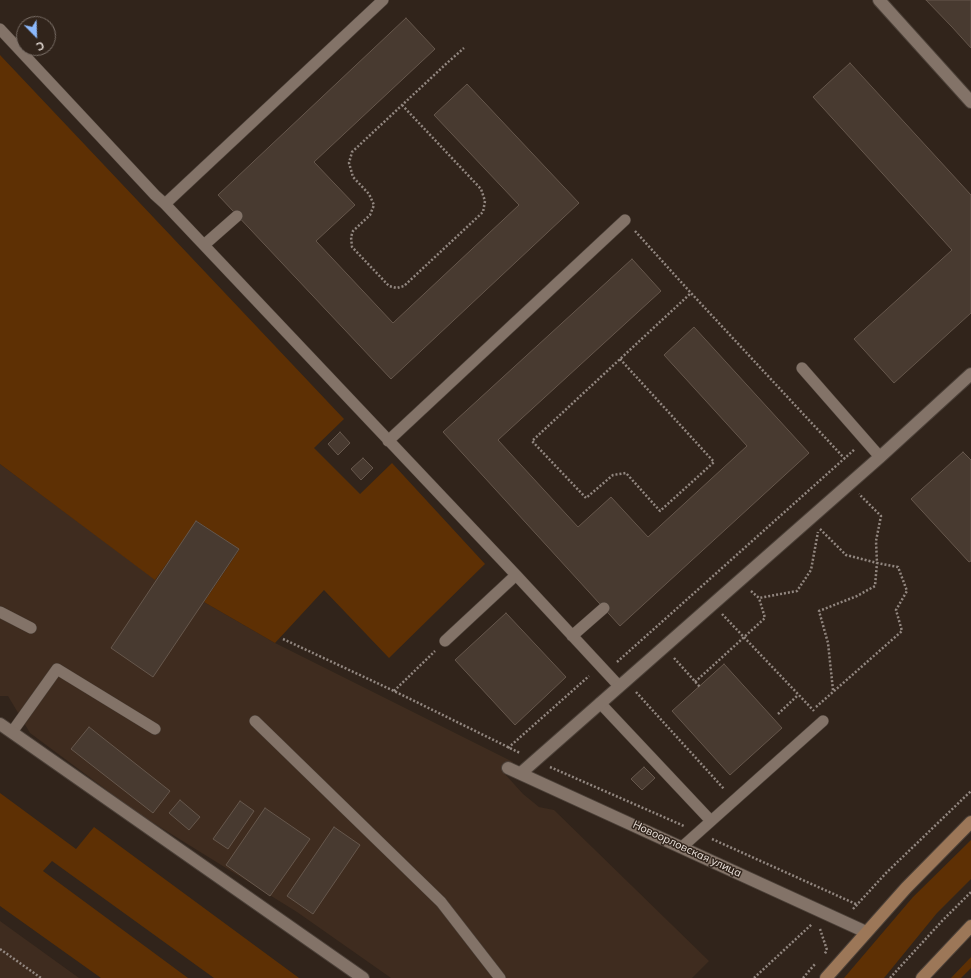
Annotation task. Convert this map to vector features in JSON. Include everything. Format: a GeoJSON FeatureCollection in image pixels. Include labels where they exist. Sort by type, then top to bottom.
{"type":"FeatureCollection","features":[{"type":"Feature","properties":{"kind":"main road"},"geometry":{"type":"LineString","coordinates":[[826,978],[906,888],[971,822]]}},
{"type":"Feature","properties":{"kind":"main road"},"geometry":{"type":"LineString","coordinates":[[922,978],[971,926]]}},
{"type":"Feature","properties":{"kind":"street"},"geometry":{"type":"LineString","coordinates":[[879,0],[971,102]]}},
{"type":"Feature","properties":{"kind":"street"},"geometry":{"type":"LineString","coordinates":[[521,773],[880,457],[971,374]]}},
{"type":"Feature","properties":{"kind":"street"},"geometry":{"type":"LineString","coordinates":[[0,724],[363,978]]}},
{"type":"Feature","properties":{"kind":"street","name":"Новоорловская улица"},"geometry":{"type":"LineString","coordinates":[[508,768],[682,847],[820,916],[866,932]]}},
{"type":"Feature","properties":{"kind":"lane"},"geometry":{"type":"LineString","coordinates":[[165,204],[383,0]]}},
{"type":"Feature","properties":{"kind":"lane"},"geometry":{"type":"LineString","coordinates":[[0,29],[619,686]]}},
{"type":"Feature","properties":{"kind":"lane"},"geometry":{"type":"LineString","coordinates":[[204,245],[237,216]]}},
{"type":"Feature","properties":{"kind":"lane"},"geometry":{"type":"LineString","coordinates":[[388,441],[625,220]]}},
{"type":"Feature","properties":{"kind":"lane"},"geometry":{"type":"LineString","coordinates":[[802,368],[880,457]]}},
{"type":"Feature","properties":{"kind":"lane"},"geometry":{"type":"LineString","coordinates":[[445,641],[516,575]]}},
{"type":"Feature","properties":{"kind":"lane"},"geometry":{"type":"LineString","coordinates":[[572,636],[604,608]]}},
{"type":"Feature","properties":{"kind":"lane"},"geometry":{"type":"LineString","coordinates":[[0,612],[31,628]]}},
{"type":"Feature","properties":{"kind":"lane"},"geometry":{"type":"LineString","coordinates":[[12,732],[57,669],[154,729]]}},
{"type":"Feature","properties":{"kind":"lane"},"geometry":{"type":"LineString","coordinates":[[600,703],[711,820]]}},
{"type":"Feature","properties":{"kind":"lane"},"geometry":{"type":"LineString","coordinates":[[255,721],[441,902],[500,978]]}},
{"type":"Feature","properties":{"kind":"lane"},"geometry":{"type":"LineString","coordinates":[[682,847],[823,721]]}},
{"type":"Feature","properties":{"kind":"path"},"geometry":{"type":"LineString","coordinates":[[402,105],[481,189],[485,201],[483,212],[404,286],[397,288],[389,286],[352,247],[351,238],[353,231],[370,215],[374,205],[369,194],[353,177],[349,163],[352,152],[402,105],[464,48]]}},
{"type":"Feature","properties":{"kind":"path"},"geometry":{"type":"LineString","coordinates":[[625,220],[845,459]]}},
{"type":"Feature","properties":{"kind":"path"},"geometry":{"type":"LineString","coordinates":[[620,359],[714,462],[660,510],[626,473],[613,475],[586,498],[532,441],[620,359],[691,293]]}},
{"type":"Feature","properties":{"kind":"path"},"geometry":{"type":"LineString","coordinates":[[508,748],[603,669],[865,440]]}},
{"type":"Feature","properties":{"kind":"path"},"geometry":{"type":"LineString","coordinates":[[833,691],[828,643],[819,611],[857,596],[875,586],[877,563],[876,541],[881,516],[858,492]]}},
{"type":"Feature","properties":{"kind":"path"},"geometry":{"type":"LineString","coordinates":[[759,598],[797,591],[811,570],[819,528],[846,556],[898,567],[907,591],[896,610],[902,631],[812,710]]}},
{"type":"Feature","properties":{"kind":"path"},"geometry":{"type":"LineString","coordinates":[[695,682],[765,618],[759,598],[750,591]]}},
{"type":"Feature","properties":{"kind":"path"},"geometry":{"type":"LineString","coordinates":[[722,614],[823,721]]}},
{"type":"Feature","properties":{"kind":"path"},"geometry":{"type":"LineString","coordinates":[[283,639],[394,691],[535,761]]}},
{"type":"Feature","properties":{"kind":"path"},"geometry":{"type":"LineString","coordinates":[[394,691],[445,641]]}},
{"type":"Feature","properties":{"kind":"path"},"geometry":{"type":"LineString","coordinates":[[674,658],[700,687]]}},
{"type":"Feature","properties":{"kind":"path"},"geometry":{"type":"LineString","coordinates":[[636,692],[734,800]]}},
{"type":"Feature","properties":{"kind":"path"},"geometry":{"type":"LineString","coordinates":[[778,714],[798,695]]}},
{"type":"Feature","properties":{"kind":"path"},"geometry":{"type":"LineString","coordinates":[[700,808],[723,788]]}},
{"type":"Feature","properties":{"kind":"path"},"geometry":{"type":"LineString","coordinates":[[850,911],[858,905],[886,873],[971,791]]}},
{"type":"Feature","properties":{"kind":"path"},"geometry":{"type":"LineString","coordinates":[[890,978],[942,921],[971,892]]}},
{"type":"Feature","properties":{"kind":"path"},"geometry":{"type":"LineString","coordinates":[[754,978],[820,916],[834,894]]}},
{"type":"Feature","properties":{"kind":"path"},"geometry":{"type":"LineString","coordinates":[[820,916],[823,936],[828,950],[823,956]]}},
{"type":"Feature","properties":{"kind":"path"},"geometry":{"type":"LineString","coordinates":[[0,949],[41,978]]}},
{"type":"Feature","properties":{"kind":"path"},"geometry":{"type":"LineString","coordinates":[[803,978],[818,961]]}},
{"type":"Feature","properties":{"kind":"shaded area"},"geometry":{"type":"Polygon","coordinates":[[[0,55],[344,419],[314,448],[360,494],[392,463],[485,564],[389,658],[324,590],[275,643],[204,602],[239,550],[197,521],[155,580],[0,464],[0,55]]]}},
{"type":"Feature","properties":{"kind":"shaded area"},"geometry":{"type":"Polygon","coordinates":[[[0,464],[155,579],[196,521],[239,549],[204,602],[275,643],[513,762],[504,773],[523,794],[539,807],[554,810],[709,961],[692,978],[391,978],[297,912],[139,814],[30,733],[8,696],[0,696],[0,464]]]}},
{"type":"Feature","properties":{"kind":"shaded area"},"geometry":{"type":"Polygon","coordinates":[[[0,793],[76,849],[94,827],[299,978],[214,978],[52,861],[43,871],[188,978],[101,978],[0,906],[0,793]]]}},
{"type":"Feature","properties":{"kind":"shaded area"},"geometry":{"type":"Polygon","coordinates":[[[971,840],[971,879],[937,913],[884,978],[844,978],[913,897],[971,840]]]}},
{"type":"Feature","properties":{"kind":"shaded area"},"geometry":{"type":"Polygon","coordinates":[[[0,921],[79,978],[0,978],[0,921]]]}},
{"type":"Feature","properties":{"kind":"shaded area"},"geometry":{"type":"Polygon","coordinates":[[[971,957],[971,968],[961,978],[951,978],[971,957]]]}},
{"type":"Feature","properties":{"kind":"building"},"geometry":{"type":"Polygon","coordinates":[[[926,0],[971,0],[971,48],[952,27],[926,0]]]}},
{"type":"Feature","properties":{"kind":"building"},"geometry":{"type":"Polygon","coordinates":[[[406,18],[435,49],[314,162],[355,205],[316,241],[393,323],[519,205],[434,115],[467,84],[579,203],[391,379],[218,195],[406,18]]]}},
{"type":"Feature","properties":{"kind":"building"},"geometry":{"type":"Polygon","coordinates":[[[850,63],[971,195],[971,313],[894,383],[854,339],[952,250],[813,97],[850,63]]]}},
{"type":"Feature","properties":{"kind":"building"},"geometry":{"type":"Polygon","coordinates":[[[632,259],[661,291],[498,440],[578,527],[611,497],[648,537],[747,446],[664,355],[694,327],[809,453],[620,626],[443,432],[632,259]]]}},
{"type":"Feature","properties":{"kind":"building"},"geometry":{"type":"Polygon","coordinates":[[[340,432],[350,443],[338,455],[328,444],[340,432]]]}},
{"type":"Feature","properties":{"kind":"building"},"geometry":{"type":"Polygon","coordinates":[[[963,452],[971,460],[971,561],[969,562],[911,499],[963,452]]]}},
{"type":"Feature","properties":{"kind":"building"},"geometry":{"type":"Polygon","coordinates":[[[363,458],[373,468],[361,480],[351,469],[363,458]]]}},
{"type":"Feature","properties":{"kind":"building"},"geometry":{"type":"Polygon","coordinates":[[[196,521],[239,549],[153,677],[111,648],[196,521]]]}},
{"type":"Feature","properties":{"kind":"building"},"geometry":{"type":"Polygon","coordinates":[[[506,613],[566,677],[515,725],[455,660],[506,613]]]}},
{"type":"Feature","properties":{"kind":"building"},"geometry":{"type":"Polygon","coordinates":[[[724,664],[782,728],[730,775],[672,711],[724,664]]]}},
{"type":"Feature","properties":{"kind":"building"},"geometry":{"type":"Polygon","coordinates":[[[89,727],[170,791],[153,813],[71,749],[89,727]]]}},
{"type":"Feature","properties":{"kind":"building"},"geometry":{"type":"Polygon","coordinates":[[[644,767],[655,778],[642,790],[631,779],[644,767]]]}},
{"type":"Feature","properties":{"kind":"building"},"geometry":{"type":"Polygon","coordinates":[[[180,800],[200,817],[189,830],[169,813],[180,800]]]}},
{"type":"Feature","properties":{"kind":"building"},"geometry":{"type":"Polygon","coordinates":[[[240,801],[254,811],[228,849],[213,839],[240,801]]]}},
{"type":"Feature","properties":{"kind":"building"},"geometry":{"type":"Polygon","coordinates":[[[265,808],[310,839],[270,896],[226,865],[265,808]]]}},
{"type":"Feature","properties":{"kind":"building"},"geometry":{"type":"Polygon","coordinates":[[[334,827],[360,845],[313,914],[287,896],[334,827]]]}}]}
